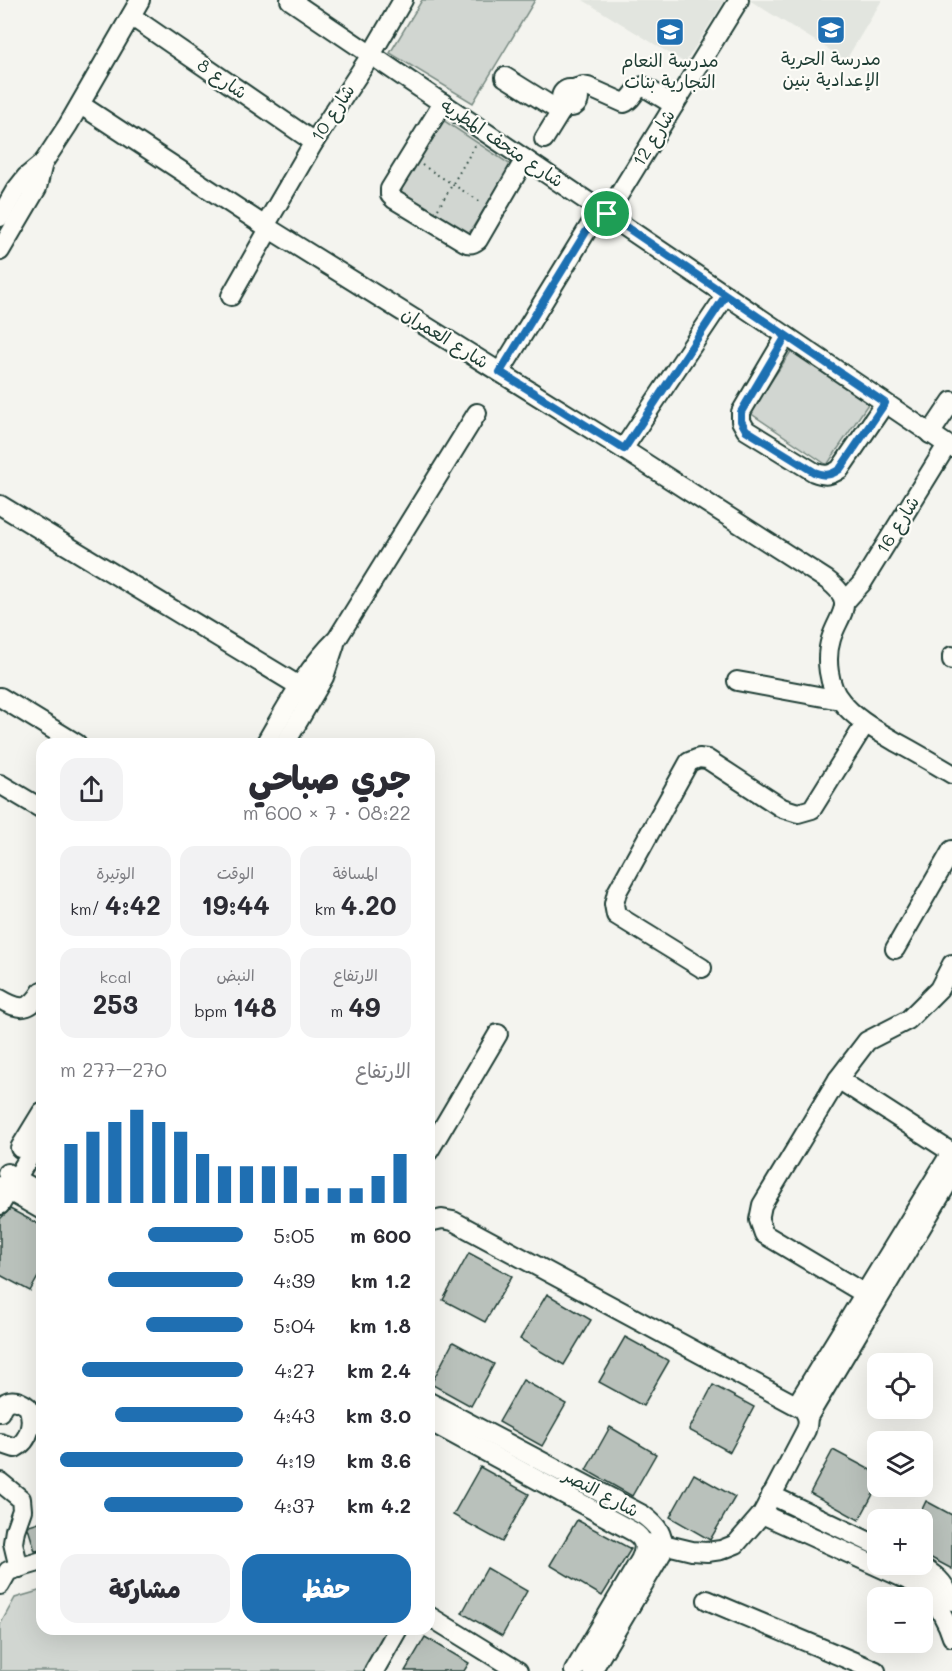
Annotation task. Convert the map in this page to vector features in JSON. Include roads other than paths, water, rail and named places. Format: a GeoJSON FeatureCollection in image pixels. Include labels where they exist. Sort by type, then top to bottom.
{"type":"FeatureCollection","features":[{"type":"Feature","properties":{"kind":"street"},"geometry":{"type":"LineString","coordinates":[[0,217],[26,177],[43,163],[81,105],[140,0]]}},
{"type":"Feature","properties":{"kind":"street","name":"شارع متحف المطريه"},"geometry":{"type":"LineString","coordinates":[[290,0],[950,447]]}},
{"type":"Feature","properties":{"kind":"street","name":"شارع 10"},"geometry":{"type":"LineString","coordinates":[[231,296],[314,142],[371,55],[403,0]]}},
{"type":"Feature","properties":{"kind":"street","name":"شارع 12"},"geometry":{"type":"LineString","coordinates":[[500,372],[674,105],[738,0]]}},
{"type":"Feature","properties":{"kind":"street","name":"شارع 8"},"geometry":{"type":"LineString","coordinates":[[131,16],[314,142]]}},
{"type":"Feature","properties":{"kind":"street"},"geometry":{"type":"LineString","coordinates":[[505,77],[566,102]]}},
{"type":"Feature","properties":{"kind":"street"},"geometry":{"type":"LineString","coordinates":[[544,139],[566,102],[583,86],[624,103],[628,102],[638,88],[643,86],[674,105]]}},
{"type":"Feature","properties":{"kind":"street"},"geometry":{"type":"LineString","coordinates":[[443,103],[390,189],[390,195],[394,199],[469,244],[478,240],[525,159]]}},
{"type":"Feature","properties":{"kind":"street","name":"شارع العمران"},"geometry":{"type":"LineString","coordinates":[[81,105],[267,227],[624,449],[827,580],[839,589],[844,603]]}},
{"type":"Feature","properties":{"kind":"street"},"geometry":{"type":"LineString","coordinates":[[0,251],[37,188],[43,163]]}},
{"type":"Feature","properties":{"kind":"street"},"geometry":{"type":"LineString","coordinates":[[624,449],[726,295]]}},
{"type":"Feature","properties":{"kind":"street"},"geometry":{"type":"LineString","coordinates":[[786,336],[741,412],[741,421],[746,430],[814,472],[822,476],[832,475],[840,469],[885,403]]}},
{"type":"Feature","properties":{"kind":"street"},"geometry":{"type":"LineString","coordinates":[[930,434],[952,401]]}},
{"type":"Feature","properties":{"kind":"street"},"geometry":{"type":"LineString","coordinates":[[288,738],[324,677],[337,639],[477,413]]}},
{"type":"Feature","properties":{"kind":"street","name":"شارع 16"},"geometry":{"type":"LineString","coordinates":[[844,603],[862,583],[950,447]]}},
{"type":"Feature","properties":{"kind":"street"},"geometry":{"type":"LineString","coordinates":[[0,506],[299,686]]}},
{"type":"Feature","properties":{"kind":"street"},"geometry":{"type":"LineString","coordinates":[[844,603],[842,617],[831,639],[828,660],[831,681],[840,700],[865,724],[952,774]]}},
{"type":"Feature","properties":{"kind":"street"},"geometry":{"type":"LineString","coordinates":[[268,738],[299,686],[322,654],[337,639]]}},
{"type":"Feature","properties":{"kind":"street"},"geometry":{"type":"LineString","coordinates":[[737,681],[840,700]]}},
{"type":"Feature","properties":{"kind":"street"},"geometry":{"type":"LineString","coordinates":[[0,698],[67,738]]}},
{"type":"Feature","properties":{"kind":"street"},"geometry":{"type":"LineString","coordinates":[[702,968],[616,915],[614,904],[617,892],[690,762],[699,758],[708,759],[782,808],[798,813],[812,809],[865,724]]}},
{"type":"Feature","properties":{"kind":"street"},"geometry":{"type":"LineString","coordinates":[[0,784],[36,805]]}},
{"type":"Feature","properties":{"kind":"street"},"geometry":{"type":"LineString","coordinates":[[896,949],[952,850]]}},
{"type":"Feature","properties":{"kind":"street"},"geometry":{"type":"LineString","coordinates":[[865,1294],[764,1234],[759,1220],[762,1205],[838,1079],[867,1041],[908,1020],[939,989],[952,964]]}},
{"type":"Feature","properties":{"kind":"street"},"geometry":{"type":"LineString","coordinates":[[0,999],[15,1007],[27,1007],[36,1001]]}},
{"type":"Feature","properties":{"kind":"street"},"geometry":{"type":"LineString","coordinates":[[435,1140],[498,1034]]}},
{"type":"Feature","properties":{"kind":"street"},"geometry":{"type":"LineString","coordinates":[[802,1410],[865,1294],[952,1152],[838,1079]]}},
{"type":"Feature","properties":{"kind":"street"},"geometry":{"type":"LineString","coordinates":[[5,1186],[36,1124]]}},
{"type":"Feature","properties":{"kind":"street"},"geometry":{"type":"LineString","coordinates":[[5,1186],[36,1144]]}},
{"type":"Feature","properties":{"kind":"street"},"geometry":{"type":"LineString","coordinates":[[802,1410],[952,1176]]}},
{"type":"Feature","properties":{"kind":"street"},"geometry":{"type":"LineString","coordinates":[[5,1186],[36,1192]]}},
{"type":"Feature","properties":{"kind":"street"},"geometry":{"type":"LineString","coordinates":[[5,1186],[36,1206]]}},
{"type":"Feature","properties":{"kind":"street"},"geometry":{"type":"LineString","coordinates":[[435,1221],[453,1221],[802,1410],[808,1423],[806,1430],[762,1514],[736,1544],[721,1551],[692,1551],[663,1544],[644,1543]]}},
{"type":"Feature","properties":{"kind":"street"},"geometry":{"type":"LineString","coordinates":[[0,1412],[6,1401],[15,1400],[28,1407],[32,1415],[26,1439],[21,1445],[15,1448],[0,1443]]}},
{"type":"Feature","properties":{"kind":"street","name":"شارع النصر"},"geometry":{"type":"LineString","coordinates":[[435,1405],[644,1515],[657,1527],[662,1535],[663,1544]]}},
{"type":"Feature","properties":{"kind":"street","name":"شارع النصر"},"geometry":{"type":"LineString","coordinates":[[435,1423],[632,1531],[644,1543],[644,1552],[640,1560],[574,1671]]}},
{"type":"Feature","properties":{"kind":"street"},"geometry":{"type":"LineString","coordinates":[[0,1482],[21,1499],[22,1510],[15,1530],[7,1573]]}},
{"type":"Feature","properties":{"kind":"street"},"geometry":{"type":"LineString","coordinates":[[771,1495],[867,1541]]}},
{"type":"Feature","properties":{"kind":"street"},"geometry":{"type":"LineString","coordinates":[[762,1514],[921,1586],[933,1596],[952,1637]]}},
{"type":"Feature","properties":{"kind":"street"},"geometry":{"type":"LineString","coordinates":[[592,1671],[657,1562],[662,1553],[663,1544]]}},
{"type":"Feature","properties":{"kind":"street"},"geometry":{"type":"LineString","coordinates":[[7,1573],[36,1563]]}},
{"type":"Feature","properties":{"kind":"street"},"geometry":{"type":"LineString","coordinates":[[933,1573],[947,1590],[952,1601]]}},
{"type":"Feature","properties":{"kind":"street"},"geometry":{"type":"LineString","coordinates":[[707,1600],[876,1671]]}},
{"type":"Feature","properties":{"kind":"street"},"geometry":{"type":"LineString","coordinates":[[435,1620],[518,1671]]}},
{"type":"Feature","properties":{"kind":"street"},"geometry":{"type":"LineString","coordinates":[[374,1671],[395,1635]]}},
{"type":"Feature","properties":{"kind":"place","name":"مدرسة الحرية الإعدادية بنين"},"geometry":{"type":"Point","coordinates":[831,30]}},
{"type":"Feature","properties":{"kind":"place","name":"مدرسة النعام التجارية بنات"},"geometry":{"type":"Point","coordinates":[670,32]}}]}
